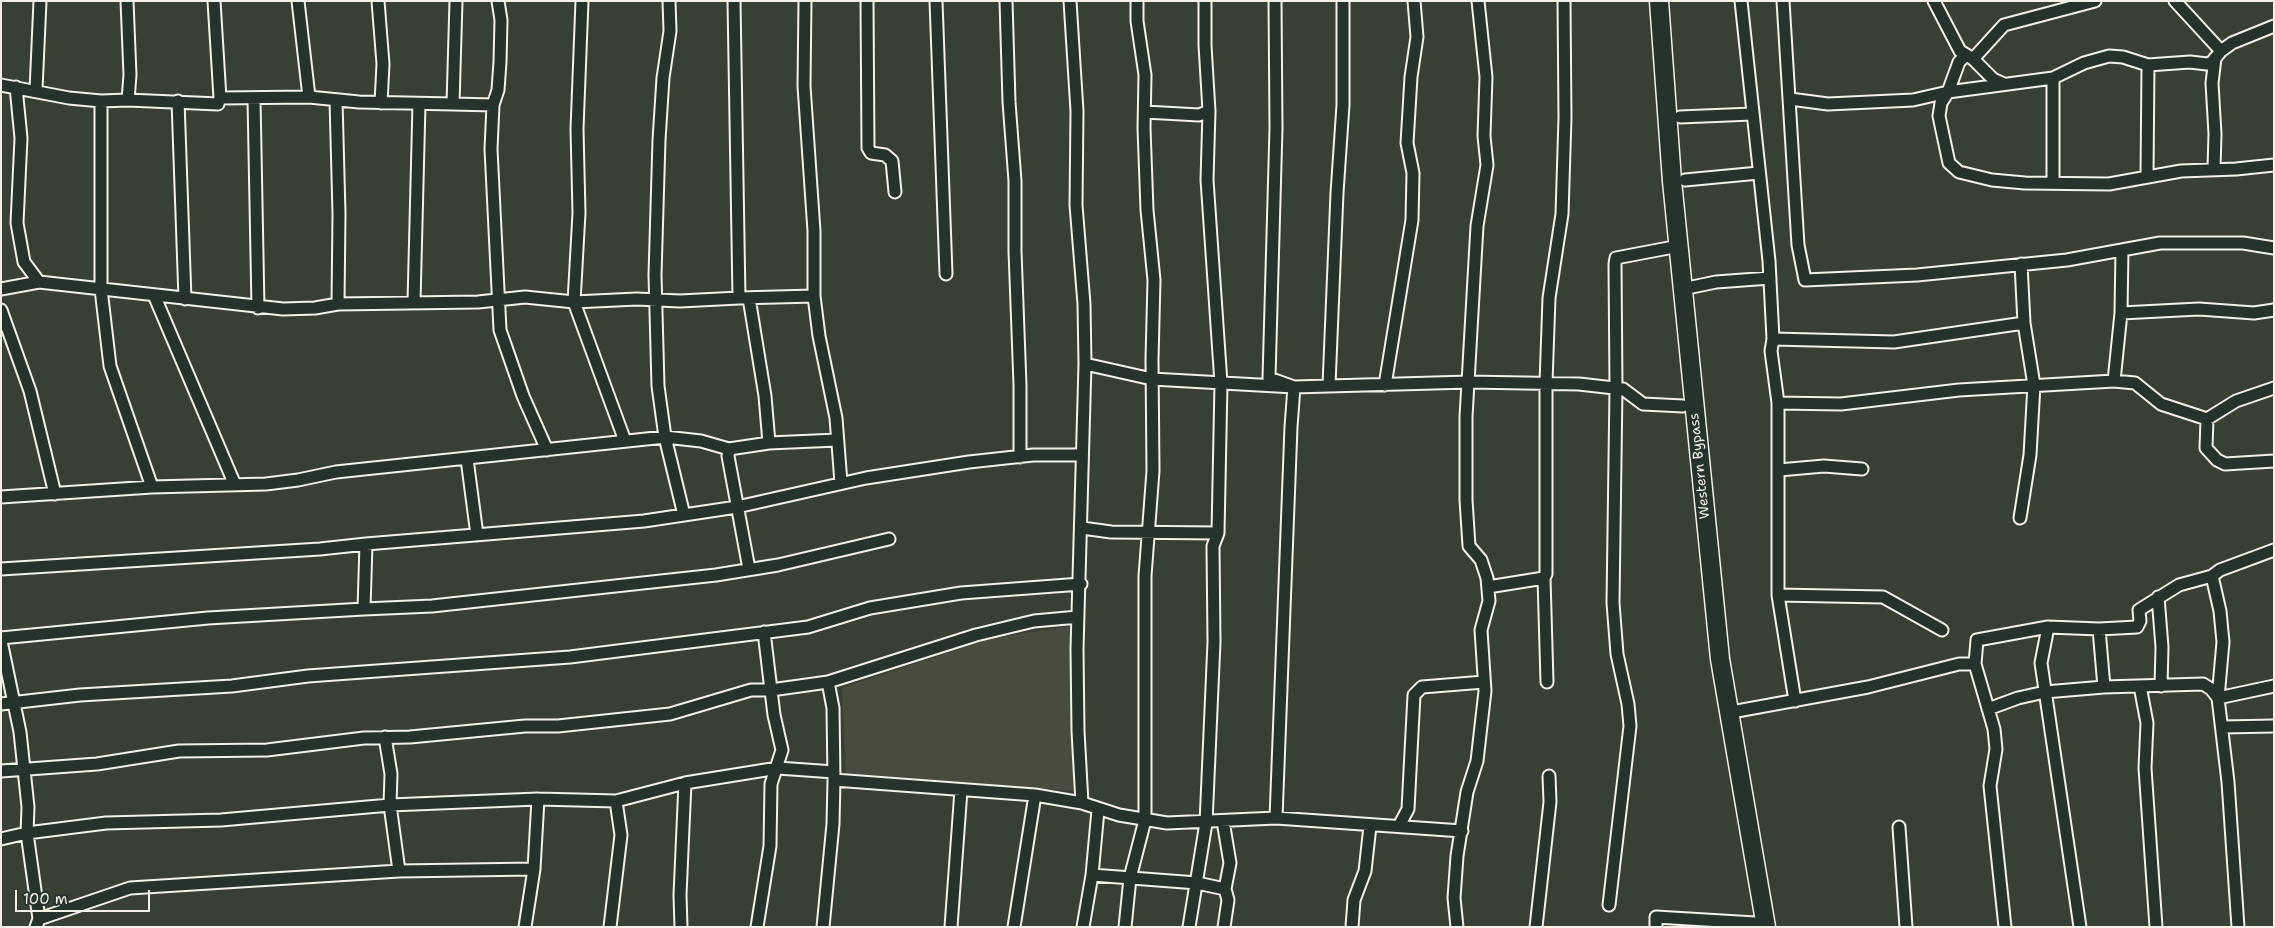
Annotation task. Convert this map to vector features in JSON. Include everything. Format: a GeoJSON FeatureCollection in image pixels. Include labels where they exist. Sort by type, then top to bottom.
{"type":"FeatureCollection","features":[{"type":"Feature","properties":{"kind":"main road","name":"Western Bypass"},"geometry":{"type":"LineString","coordinates":[[1659,1],[1679,246],[1720,659],[1761,925]]}},
{"type":"Feature","properties":{"kind":"street"},"geometry":{"type":"LineString","coordinates":[[36,90],[40,1]]}},
{"type":"Feature","properties":{"kind":"street"},"geometry":{"type":"LineString","coordinates":[[127,1],[130,75],[128,100]]}},
{"type":"Feature","properties":{"kind":"street"},"geometry":{"type":"LineString","coordinates":[[1,85],[36,90],[69,98],[101,101],[178,101],[218,104],[220,98],[214,1]]}},
{"type":"Feature","properties":{"kind":"street"},"geometry":{"type":"LineString","coordinates":[[298,1],[309,98]]}},
{"type":"Feature","properties":{"kind":"street"},"geometry":{"type":"LineString","coordinates":[[378,1],[383,64],[381,103]]}},
{"type":"Feature","properties":{"kind":"street"},"geometry":{"type":"LineString","coordinates":[[454,104],[456,1]]}},
{"type":"Feature","properties":{"kind":"street"},"geometry":{"type":"LineString","coordinates":[[498,1],[501,20],[500,62],[498,90],[493,105],[492,149],[498,299],[503,340],[547,450]]}},
{"type":"Feature","properties":{"kind":"street"},"geometry":{"type":"LineString","coordinates":[[582,1],[577,129],[579,213],[574,302],[624,441]]}},
{"type":"Feature","properties":{"kind":"street"},"geometry":{"type":"LineString","coordinates":[[669,1],[670,31],[663,78],[655,223],[655,300],[658,386],[665,437],[684,515]]}},
{"type":"Feature","properties":{"kind":"street"},"geometry":{"type":"LineString","coordinates":[[734,1],[744,298],[765,396],[769,443]]}},
{"type":"Feature","properties":{"kind":"street"},"geometry":{"type":"LineString","coordinates":[[805,1],[804,86],[814,232],[814,296],[819,336],[836,418],[841,483]]}},
{"type":"Feature","properties":{"kind":"street"},"geometry":{"type":"LineString","coordinates":[[867,1],[868,148],[871,153],[885,155],[892,161],[895,192]]}},
{"type":"Feature","properties":{"kind":"street"},"geometry":{"type":"LineString","coordinates":[[936,1],[946,274]]}},
{"type":"Feature","properties":{"kind":"street"},"geometry":{"type":"LineString","coordinates":[[1006,1],[1009,102],[1016,181],[1015,251],[1020,384],[1020,457]]}},
{"type":"Feature","properties":{"kind":"street"},"geometry":{"type":"LineString","coordinates":[[1070,1],[1076,111],[1076,205],[1084,294],[1085,364],[1081,584],[1078,617],[1078,731],[1082,804]]}},
{"type":"Feature","properties":{"kind":"street"},"geometry":{"type":"LineString","coordinates":[[1125,927],[1130,878],[1145,820],[1145,576],[1153,471],[1154,280],[1147,210],[1144,128],[1145,75],[1137,21],[1138,1]]}},
{"type":"Feature","properties":{"kind":"street"},"geometry":{"type":"LineString","coordinates":[[1189,927],[1206,822],[1214,642],[1212,546],[1218,533],[1222,383],[1207,180],[1209,111],[1205,46],[1205,1]]}},
{"type":"Feature","properties":{"kind":"street"},"geometry":{"type":"LineString","coordinates":[[1275,1],[1276,128],[1269,378],[1294,387]]}},
{"type":"Feature","properties":{"kind":"street"},"geometry":{"type":"LineString","coordinates":[[1329,385],[1337,193],[1343,114],[1343,1]]}},
{"type":"Feature","properties":{"kind":"street"},"geometry":{"type":"LineString","coordinates":[[1385,385],[1412,220],[1413,173],[1407,143],[1411,77],[1417,37],[1414,1]]}},
{"type":"Feature","properties":{"kind":"street"},"geometry":{"type":"LineString","coordinates":[[1457,927],[1454,898],[1466,792],[1477,761],[1484,682],[1481,630],[1489,601],[1488,587],[1481,560],[1469,546],[1466,455],[1477,226],[1487,165],[1484,136],[1486,77],[1478,1]]}},
{"type":"Feature","properties":{"kind":"street"},"geometry":{"type":"LineString","coordinates":[[1547,682],[1544,578],[1546,565],[1548,298],[1562,214],[1565,118],[1564,1]]}},
{"type":"Feature","properties":{"kind":"street"},"geometry":{"type":"LineString","coordinates":[[1740,1],[1770,278],[1772,351],[1778,403],[1778,595],[1795,701]]}},
{"type":"Feature","properties":{"kind":"street"},"geometry":{"type":"LineString","coordinates":[[1783,1],[1798,246],[1805,280],[1917,275],[2067,260],[2160,243],[2222,242],[2274,248]]}},
{"type":"Feature","properties":{"kind":"street"},"geometry":{"type":"LineString","coordinates":[[1934,1],[1960,51],[1969,57],[1992,82]]}},
{"type":"Feature","properties":{"kind":"street"},"geometry":{"type":"LineString","coordinates":[[2095,1],[2004,25],[1991,42],[1959,62],[1948,92],[1941,103],[1940,116],[1949,163],[1953,168],[1992,180],[2109,184],[2148,176],[2214,168],[2236,169],[2274,165]]}},
{"type":"Feature","properties":{"kind":"street"},"geometry":{"type":"LineString","coordinates":[[2175,1],[2218,55]]}},
{"type":"Feature","properties":{"kind":"street"},"geometry":{"type":"LineString","coordinates":[[1790,98],[1828,104],[1874,104],[1913,100],[1992,82],[2004,84],[2053,78],[2084,63],[2108,56],[2123,57],[2148,65],[2190,62],[2207,64],[2232,43],[2274,26]]}},
{"type":"Feature","properties":{"kind":"street"},"geometry":{"type":"LineString","coordinates":[[2214,168],[2215,134],[2212,83],[2218,55]]}},
{"type":"Feature","properties":{"kind":"street"},"geometry":{"type":"LineString","coordinates":[[2148,65],[2148,176]]}},
{"type":"Feature","properties":{"kind":"street"},"geometry":{"type":"LineString","coordinates":[[2053,78],[2053,183]]}},
{"type":"Feature","properties":{"kind":"street"},"geometry":{"type":"LineString","coordinates":[[16,87],[21,138],[17,223],[24,262],[39,282]]}},
{"type":"Feature","properties":{"kind":"street"},"geometry":{"type":"LineString","coordinates":[[220,98],[309,98],[381,103],[493,105]]}},
{"type":"Feature","properties":{"kind":"street"},"geometry":{"type":"LineString","coordinates":[[254,99],[258,308]]}},
{"type":"Feature","properties":{"kind":"street"},"geometry":{"type":"LineString","coordinates":[[336,100],[339,214],[338,304]]}},
{"type":"Feature","properties":{"kind":"street"},"geometry":{"type":"LineString","coordinates":[[101,101],[101,289],[110,366],[152,487]]}},
{"type":"Feature","properties":{"kind":"street"},"geometry":{"type":"LineString","coordinates":[[178,101],[185,299]]}},
{"type":"Feature","properties":{"kind":"street"},"geometry":{"type":"LineString","coordinates":[[414,302],[419,104]]}},
{"type":"Feature","properties":{"kind":"street"},"geometry":{"type":"LineString","coordinates":[[1145,112],[1199,115],[1209,111]]}},
{"type":"Feature","properties":{"kind":"street"},"geometry":{"type":"LineString","coordinates":[[1680,117],[1752,114]]}},
{"type":"Feature","properties":{"kind":"street"},"geometry":{"type":"LineString","coordinates":[[1685,180],[1759,173]]}},
{"type":"Feature","properties":{"kind":"street"},"geometry":{"type":"LineString","coordinates":[[1608,905],[1630,726],[1628,704],[1617,654],[1612,603],[1616,388],[1616,258],[1679,246]]}},
{"type":"Feature","properties":{"kind":"street"},"geometry":{"type":"LineString","coordinates":[[2114,381],[2120,313],[2122,250]]}},
{"type":"Feature","properties":{"kind":"street"},"geometry":{"type":"LineString","coordinates":[[2020,518],[2030,455],[2034,386],[2024,324],[2021,264]]}},
{"type":"Feature","properties":{"kind":"street"},"geometry":{"type":"LineString","coordinates":[[1692,287],[1716,282],[1770,278]]}},
{"type":"Feature","properties":{"kind":"street"},"geometry":{"type":"LineString","coordinates":[[1,289],[39,282],[258,308],[315,308],[338,304],[478,302],[525,297],[574,302],[638,298],[655,300],[814,296]]}},
{"type":"Feature","properties":{"kind":"street"},"geometry":{"type":"LineString","coordinates":[[154,295],[235,485]]}},
{"type":"Feature","properties":{"kind":"street"},"geometry":{"type":"LineString","coordinates":[[2120,313],[2199,309],[2254,314],[2274,310]]}},
{"type":"Feature","properties":{"kind":"street"},"geometry":{"type":"LineString","coordinates":[[1,310],[30,391],[55,494]]}},
{"type":"Feature","properties":{"kind":"street"},"geometry":{"type":"LineString","coordinates":[[1773,339],[1894,342],[2024,324]]}},
{"type":"Feature","properties":{"kind":"street"},"geometry":{"type":"LineString","coordinates":[[1085,364],[1152,378],[1294,387],[1469,382],[1546,383],[1616,388],[1626,390],[1644,404],[1683,406]]}},
{"type":"Feature","properties":{"kind":"street"},"geometry":{"type":"LineString","coordinates":[[1778,403],[1841,404],[1959,390],[2114,381],[2135,383],[2161,404],[2207,419],[2236,401],[2274,388]]}},
{"type":"Feature","properties":{"kind":"street"},"geometry":{"type":"LineString","coordinates":[[1276,818],[1294,387]]}},
{"type":"Feature","properties":{"kind":"street"},"geometry":{"type":"LineString","coordinates":[[2207,419],[2206,448],[2216,460],[2225,464],[2274,460]]}},
{"type":"Feature","properties":{"kind":"street"},"geometry":{"type":"LineString","coordinates":[[1,497],[298,480],[336,472],[665,437],[701,441],[729,449],[769,443],[837,440]]}},
{"type":"Feature","properties":{"kind":"street"},"geometry":{"type":"LineString","coordinates":[[729,449],[728,456],[749,569]]}},
{"type":"Feature","properties":{"kind":"street"},"geometry":{"type":"LineString","coordinates":[[1,568],[320,549],[477,536],[684,515],[737,507],[841,483],[969,462],[1020,457],[1082,455]]}},
{"type":"Feature","properties":{"kind":"street"},"geometry":{"type":"LineString","coordinates":[[467,459],[477,536]]}},
{"type":"Feature","properties":{"kind":"street"},"geometry":{"type":"LineString","coordinates":[[1779,470],[1824,466],[1862,469]]}},
{"type":"Feature","properties":{"kind":"street"},"geometry":{"type":"LineString","coordinates":[[1082,528],[1112,532],[1218,533]]}},
{"type":"Feature","properties":{"kind":"street"},"geometry":{"type":"LineString","coordinates":[[1,638],[208,618],[441,605],[716,575],[826,555],[889,539]]}},
{"type":"Feature","properties":{"kind":"street"},"geometry":{"type":"LineString","coordinates":[[364,609],[366,544]]}},
{"type":"Feature","properties":{"kind":"street"},"geometry":{"type":"LineString","coordinates":[[2006,927],[1990,786],[1996,749],[1994,729],[1975,664],[1977,640],[2048,627],[2099,629],[2137,626],[2140,621],[2139,610],[2179,584],[2212,576],[2220,570],[2274,550]]}},
{"type":"Feature","properties":{"kind":"street"},"geometry":{"type":"LineString","coordinates":[[2212,576],[2220,611],[2223,642],[2218,698],[2228,782],[2238,927]]}},
{"type":"Feature","properties":{"kind":"street"},"geometry":{"type":"LineString","coordinates":[[1488,587],[1544,578]]}},
{"type":"Feature","properties":{"kind":"street"},"geometry":{"type":"LineString","coordinates":[[1,704],[80,695],[232,686],[308,676],[570,657],[808,627],[870,608],[903,601],[961,593],[1081,584]]}},
{"type":"Feature","properties":{"kind":"street"},"geometry":{"type":"LineString","coordinates":[[1778,595],[1883,597],[1942,630]]}},
{"type":"Feature","properties":{"kind":"street"},"geometry":{"type":"LineString","coordinates":[[2158,597],[2162,647],[2161,686]]}},
{"type":"Feature","properties":{"kind":"street"},"geometry":{"type":"LineString","coordinates":[[1,771],[98,764],[179,751],[267,750],[322,742],[410,737],[525,726],[558,726],[670,714],[751,690],[771,690],[828,682],[875,669],[976,634],[1034,621],[1078,617]]}},
{"type":"Feature","properties":{"kind":"street"},"geometry":{"type":"LineString","coordinates":[[2048,627],[2041,663],[2080,927]]}},
{"type":"Feature","properties":{"kind":"street"},"geometry":{"type":"LineString","coordinates":[[2099,629],[2104,687]]}},
{"type":"Feature","properties":{"kind":"street"},"geometry":{"type":"LineString","coordinates":[[757,927],[770,846],[772,784],[782,750],[771,690],[764,632]]}},
{"type":"Feature","properties":{"kind":"street"},"geometry":{"type":"LineString","coordinates":[[1,642],[15,702],[28,806],[27,833],[38,923],[130,888],[399,871],[534,869]]}},
{"type":"Feature","properties":{"kind":"street"},"geometry":{"type":"LineString","coordinates":[[1737,711],[1868,687],[1959,664],[1975,664]]}},
{"type":"Feature","properties":{"kind":"street"},"geometry":{"type":"LineString","coordinates":[[822,927],[833,824],[833,708],[828,682]]}},
{"type":"Feature","properties":{"kind":"street"},"geometry":{"type":"LineString","coordinates":[[1399,826],[1408,809],[1414,695],[1422,687],[1484,682]]}},
{"type":"Feature","properties":{"kind":"street"},"geometry":{"type":"LineString","coordinates":[[1988,709],[2018,698],[2045,692],[2104,687],[2203,684],[2211,689],[2218,698]]}},
{"type":"Feature","properties":{"kind":"street"},"geometry":{"type":"LineString","coordinates":[[2140,686],[2147,722],[2145,768],[2156,927]]}},
{"type":"Feature","properties":{"kind":"street"},"geometry":{"type":"LineString","coordinates":[[2218,698],[2274,686]]}},
{"type":"Feature","properties":{"kind":"street"},"geometry":{"type":"LineString","coordinates":[[2222,728],[2274,726]]}},
{"type":"Feature","properties":{"kind":"street"},"geometry":{"type":"LineString","coordinates":[[385,737],[391,774],[390,805],[399,871]]}},
{"type":"Feature","properties":{"kind":"street"},"geometry":{"type":"LineString","coordinates":[[1,839],[27,833],[106,823],[221,820],[390,805],[538,799],[616,800],[685,783],[778,768],[961,790],[1035,795],[1082,804],[1098,810],[1145,820],[1167,823],[1276,818],[1462,831]]}},
{"type":"Feature","properties":{"kind":"street"},"geometry":{"type":"LineString","coordinates":[[1536,927],[1550,802],[1549,776]]}},
{"type":"Feature","properties":{"kind":"street"},"geometry":{"type":"LineString","coordinates":[[681,927],[680,895],[685,783]]}},
{"type":"Feature","properties":{"kind":"street"},"geometry":{"type":"LineString","coordinates":[[951,927],[961,790]]}},
{"type":"Feature","properties":{"kind":"street"},"geometry":{"type":"LineString","coordinates":[[1014,927],[1035,795]]}},
{"type":"Feature","properties":{"kind":"street"},"geometry":{"type":"LineString","coordinates":[[525,927],[534,869],[538,799]]}},
{"type":"Feature","properties":{"kind":"street"},"geometry":{"type":"LineString","coordinates":[[610,927],[621,835],[616,800]]}},
{"type":"Feature","properties":{"kind":"street"},"geometry":{"type":"LineString","coordinates":[[1083,927],[1092,875],[1098,810]]}},
{"type":"Feature","properties":{"kind":"street"},"geometry":{"type":"LineString","coordinates":[[1223,821],[1230,864],[1225,889],[1228,900],[1224,927]]}},
{"type":"Feature","properties":{"kind":"street"},"geometry":{"type":"LineString","coordinates":[[1352,927],[1354,900],[1365,871],[1370,826]]}},
{"type":"Feature","properties":{"kind":"street"},"geometry":{"type":"LineString","coordinates":[[1899,827],[1906,927]]}},
{"type":"Feature","properties":{"kind":"street"},"geometry":{"type":"LineString","coordinates":[[1092,875],[1197,883],[1225,889]]}},
{"type":"Feature","properties":{"kind":"street"},"geometry":{"type":"LineString","coordinates":[[1656,927],[1656,917],[1761,925]]}},
{"type":"Feature","properties":{"kind":"shaded area"},"geometry":{"type":"Polygon","coordinates":[[[1071,626],[1073,791],[846,773],[842,688],[989,639],[1071,626]]]}}]}
